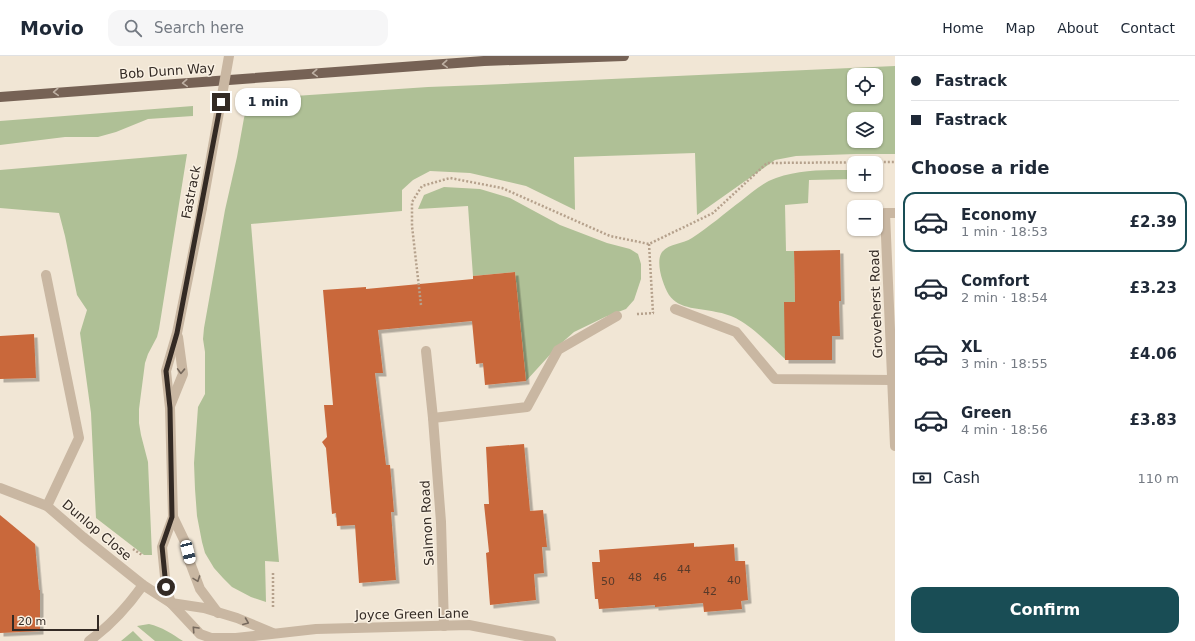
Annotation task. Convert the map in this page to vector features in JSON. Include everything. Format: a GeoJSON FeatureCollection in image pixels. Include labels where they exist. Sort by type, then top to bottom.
{"type":"FeatureCollection","features":[{"type":"Feature","properties":{"kind":"main road","name":"Bob Dunn Way"},"geometry":{"type":"LineString","coordinates":[[0,96],[484,61],[624,56]]}},
{"type":"Feature","properties":{"kind":"street","name":"Fastrack"},"geometry":{"type":"LineString","coordinates":[[177,333],[202,208],[229,56]]}},
{"type":"Feature","properties":{"kind":"street","name":"Groveherst Road"},"geometry":{"type":"LineString","coordinates":[[895,213],[885,213],[895,446]]}},
{"type":"Feature","properties":{"kind":"street"},"geometry":{"type":"LineString","coordinates":[[46,275],[79,438],[47,506]]}},
{"type":"Feature","properties":{"kind":"street"},"geometry":{"type":"LineString","coordinates":[[675,309],[736,332],[775,379],[892,380]]}},
{"type":"Feature","properties":{"kind":"street"},"geometry":{"type":"LineString","coordinates":[[433,418],[527,407],[558,350],[616,316]]}},
{"type":"Feature","properties":{"kind":"street"},"geometry":{"type":"LineString","coordinates":[[170,408],[183,374],[177,333]]}},
{"type":"Feature","properties":{"kind":"street"},"geometry":{"type":"LineString","coordinates":[[171,603],[166,587],[162,546],[172,517],[170,408],[166,371],[177,333]]}},
{"type":"Feature","properties":{"kind":"street","name":"Salmon Road"},"geometry":{"type":"LineString","coordinates":[[426,351],[441,522],[444,626]]}},
{"type":"Feature","properties":{"kind":"street","name":"Dunlop Close"},"geometry":{"type":"LineString","coordinates":[[0,488],[47,506],[143,585],[171,603]]}},
{"type":"Feature","properties":{"kind":"street"},"geometry":{"type":"LineString","coordinates":[[172,517],[186,544],[200,589],[218,613]]}},
{"type":"Feature","properties":{"kind":"street"},"geometry":{"type":"LineString","coordinates":[[89,641],[109,624],[133,599],[143,585]]}},
{"type":"Feature","properties":{"kind":"street","name":"Joyce Green Lane"},"geometry":{"type":"LineString","coordinates":[[171,603],[204,608],[236,618],[273,633]]}},
{"type":"Feature","properties":{"kind":"street","name":"Joyce Green Lane"},"geometry":{"type":"LineString","coordinates":[[171,603],[200,634],[211,638],[236,638],[316,629],[469,625],[551,641]]}},
{"type":"Feature","properties":{"kind":"path"},"geometry":{"type":"LineString","coordinates":[[421,305],[412,226],[412,202],[422,186],[450,178],[502,188],[610,236],[649,244],[712,213],[766,163],[895,162]]}},
{"type":"Feature","properties":{"kind":"path"},"geometry":{"type":"LineString","coordinates":[[649,244],[653,313]]}},
{"type":"Feature","properties":{"kind":"path"},"geometry":{"type":"LineString","coordinates":[[616,316],[653,313],[675,309]]}},
{"type":"Feature","properties":{"kind":"path"},"geometry":{"type":"LineString","coordinates":[[130,546],[148,559]]}},
{"type":"Feature","properties":{"kind":"path"},"geometry":{"type":"LineString","coordinates":[[273,573],[273,608]]}},
{"type":"Feature","properties":{"kind":"green space"},"geometry":{"type":"Polygon","coordinates":[[[895,66],[895,154],[796,156],[775,160],[697,215],[695,153],[574,157],[575,210],[526,186],[470,173],[430,171],[413,180],[402,190],[402,211],[251,224],[279,562],[265,561],[266,602],[251,597],[232,587],[214,568],[205,553],[197,516],[194,463],[198,407],[205,394],[204,328],[225,210],[249,99],[428,87],[847,68],[847,104],[883,104],[883,68],[851,68],[895,66]]]}},
{"type":"Feature","properties":{"kind":"green space"},"geometry":{"type":"Polygon","coordinates":[[[193,106],[193,116],[148,119],[116,132],[98,137],[65,137],[0,145],[0,121],[193,106]]]}},
{"type":"Feature","properties":{"kind":"green space"},"geometry":{"type":"Polygon","coordinates":[[[187,154],[159,329],[145,363],[139,409],[141,435],[148,462],[152,555],[144,555],[96,518],[91,413],[80,333],[87,310],[77,295],[59,213],[0,208],[0,170],[187,154]]]}},
{"type":"Feature","properties":{"kind":"green space"},"geometry":{"type":"Polygon","coordinates":[[[824,170],[847,170],[847,179],[809,180],[808,203],[785,205],[786,251],[794,251],[795,302],[785,359],[745,323],[722,313],[691,308],[673,300],[662,280],[659,262],[660,256],[665,249],[692,238],[766,182],[785,175],[824,170]]]}},
{"type":"Feature","properties":{"kind":"green space"},"geometry":{"type":"Polygon","coordinates":[[[444,187],[480,189],[510,198],[560,225],[607,243],[630,249],[638,254],[641,264],[641,279],[634,300],[626,309],[574,332],[557,347],[526,381],[515,272],[473,276],[468,206],[418,209],[424,195],[444,187]]]}},
{"type":"Feature","properties":{"kind":"green space"},"geometry":{"type":"Polygon","coordinates":[[[149,624],[171,633],[183,641],[155,641],[137,626],[149,624]]]}},
{"type":"Feature","properties":{"kind":"green space"},"geometry":{"type":"Polygon","coordinates":[[[133,631],[143,641],[121,641],[133,631]]]}},
{"type":"Feature","properties":{"kind":"building"},"geometry":{"type":"Polygon","coordinates":[[[840,250],[840,336],[832,336],[832,360],[785,360],[784,302],[795,302],[794,251],[840,250]]]}},
{"type":"Feature","properties":{"kind":"building"},"geometry":{"type":"Polygon","coordinates":[[[515,272],[526,381],[485,385],[483,363],[476,364],[472,321],[378,330],[383,373],[375,373],[386,465],[390,465],[394,512],[391,512],[396,580],[359,583],[355,525],[337,526],[336,513],[332,514],[326,448],[322,442],[327,437],[324,405],[333,405],[323,290],[366,287],[366,289],[473,279],[473,276],[515,272]]]}},
{"type":"Feature","properties":{"kind":"building"},"geometry":{"type":"Polygon","coordinates":[[[34,334],[36,378],[0,379],[0,336],[34,334]]]}},
{"type":"Feature","properties":{"kind":"building"},"geometry":{"type":"Polygon","coordinates":[[[524,444],[530,511],[543,510],[547,547],[542,547],[544,573],[534,574],[536,600],[490,605],[486,553],[489,552],[484,504],[489,504],[486,447],[524,444]]]}},
{"type":"Feature","properties":{"kind":"building"},"geometry":{"type":"Polygon","coordinates":[[[0,515],[35,544],[40,590],[40,631],[0,633],[0,515]]]}},
{"type":"Feature","properties":{"kind":"building"},"geometry":{"type":"Polygon","coordinates":[[[694,543],[694,547],[734,544],[735,561],[745,561],[748,600],[741,601],[742,609],[704,612],[703,603],[655,607],[655,605],[599,609],[598,599],[595,599],[592,562],[600,562],[599,550],[694,543]]]}},
{"type":"Feature","properties":{"kind":"route"},"geometry":{"type":"LineString","coordinates":[[166,587],[162,546],[172,517],[170,408],[166,371],[177,333],[221,102]]}}]}
